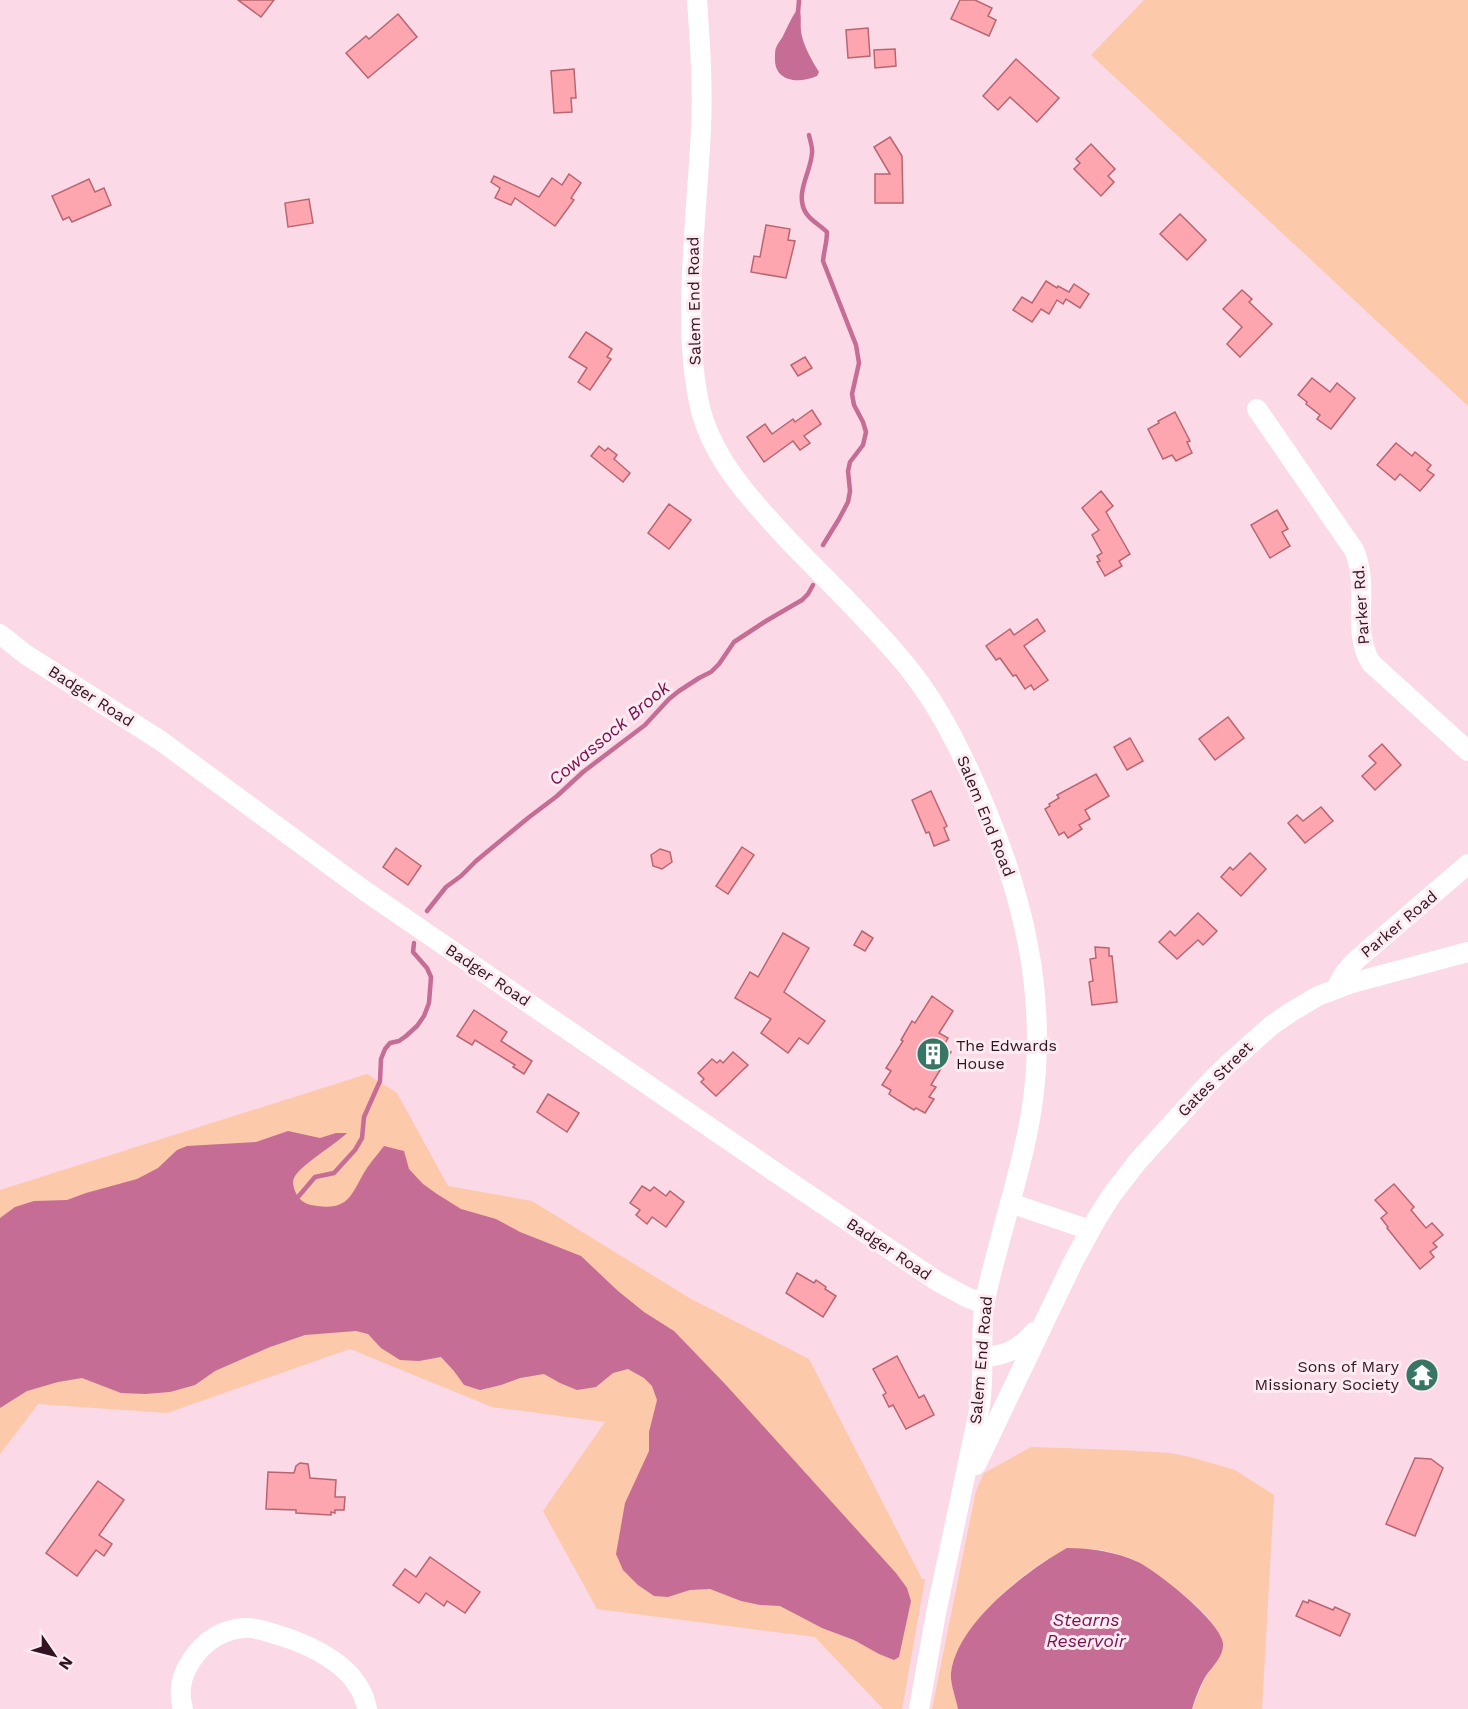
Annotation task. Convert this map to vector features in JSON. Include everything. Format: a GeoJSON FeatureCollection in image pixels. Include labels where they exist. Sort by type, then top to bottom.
{"type":"FeatureCollection","features":[{"type":"Feature","properties":{"kind":"street","name":"Salem End Road"},"geometry":{"type":"LineString","coordinates":[[697,0],[702,107],[692,249],[691,318],[692,352],[701,411],[722,459],[754,503],[881,635],[905,663],[944,719],[961,750],[989,816],[1018,897],[1032,957],[1037,1010],[1037,1065],[1032,1109],[984,1304],[981,1396],[936,1613],[919,1709]]}},
{"type":"Feature","properties":{"kind":"street","name":"Parker Rd."},"geometry":{"type":"LineString","coordinates":[[1257,409],[1354,550],[1362,575],[1362,640],[1371,663],[1468,751]]}},
{"type":"Feature","properties":{"kind":"street","name":"Badger Road"},"geometry":{"type":"LineString","coordinates":[[0,634],[25,654],[160,741],[365,891],[775,1172],[937,1281],[984,1304]]}},
{"type":"Feature","properties":{"kind":"street","name":"Parker Road"},"geometry":{"type":"LineString","coordinates":[[1336,988],[1355,961],[1468,864]]}},
{"type":"Feature","properties":{"kind":"street","name":"Gates Street"},"geometry":{"type":"LineString","coordinates":[[961,1497],[1090,1230],[1138,1161],[1183,1110],[1222,1069],[1247,1047],[1282,1018],[1309,1001],[1336,988],[1468,952]]}},
{"type":"Feature","properties":{"kind":"street"},"geometry":{"type":"LineString","coordinates":[[1010,1203],[1090,1230]]}},
{"type":"Feature","properties":{"kind":"street","name":"Gates Street"},"geometry":{"type":"LineString","coordinates":[[983,1357],[1005,1355],[1018,1348],[1032,1335],[1048,1313]]}},
{"type":"Feature","properties":{"kind":"street"},"geometry":{"type":"LineString","coordinates":[[183,1709],[180,1686],[186,1668],[196,1652],[209,1640],[226,1632],[245,1628],[265,1630],[289,1638],[328,1657],[357,1683],[364,1696],[367,1709]]}},
{"type":"Feature","properties":{"kind":"shaded area"},"geometry":{"type":"Polygon","coordinates":[[[1144,0],[1468,0],[1468,406],[1091,55],[1144,0]]]}},
{"type":"Feature","properties":{"kind":"shaded area"},"geometry":{"type":"Polygon","coordinates":[[[367,1074],[397,1093],[448,1186],[532,1201],[691,1299],[809,1359],[922,1579],[925,1579],[902,1709],[883,1709],[815,1637],[597,1609],[543,1511],[605,1422],[492,1407],[350,1349],[167,1413],[38,1404],[0,1454],[0,1190],[367,1074]]]}},
{"type":"Feature","properties":{"kind":"shaded area"},"geometry":{"type":"Polygon","coordinates":[[[1031,1447],[1170,1453],[1235,1470],[1274,1495],[1262,1709],[1192,1709],[1205,1677],[1218,1659],[1214,1633],[1209,1619],[1187,1598],[1145,1566],[1120,1555],[1085,1549],[1046,1560],[1002,1594],[974,1625],[955,1657],[951,1677],[958,1709],[932,1709],[976,1491],[984,1473],[1031,1447]]]}},
{"type":"Feature","properties":{"kind":"water"},"geometry":{"type":"Polygon","coordinates":[[[799,7],[803,41],[819,72],[817,76],[803,80],[783,76],[776,66],[775,53],[777,45],[799,7]]]}},
{"type":"Feature","properties":{"kind":"water"},"geometry":{"type":"Polygon","coordinates":[[[288,1131],[320,1138],[336,1133],[347,1133],[303,1167],[294,1178],[296,1192],[306,1203],[328,1207],[344,1202],[384,1146],[404,1151],[409,1169],[423,1184],[437,1194],[461,1209],[496,1219],[520,1232],[581,1256],[644,1312],[674,1331],[726,1385],[907,1588],[911,1601],[899,1657],[894,1660],[879,1654],[780,1606],[741,1601],[710,1589],[690,1590],[668,1597],[654,1596],[638,1585],[623,1570],[616,1554],[625,1503],[649,1451],[649,1432],[657,1400],[652,1386],[644,1378],[628,1369],[613,1373],[596,1387],[577,1390],[544,1374],[520,1378],[480,1390],[464,1385],[441,1357],[419,1361],[400,1360],[381,1348],[368,1334],[356,1331],[305,1335],[270,1347],[215,1371],[195,1385],[170,1392],[121,1393],[82,1378],[27,1391],[0,1408],[0,1218],[15,1207],[34,1201],[67,1200],[137,1179],[158,1168],[177,1150],[187,1146],[256,1142],[288,1131]]]}},
{"type":"Feature","properties":{"kind":"water","name":"Stearns Reservoir"},"geometry":{"type":"Polygon","coordinates":[[[1067,1548],[1103,1551],[1138,1562],[1173,1586],[1211,1622],[1219,1634],[1223,1648],[1219,1658],[1202,1682],[1192,1709],[958,1709],[951,1673],[956,1654],[966,1636],[996,1600],[1014,1584],[1067,1548]]]}},
{"type":"Feature","properties":{"kind":"building"},"geometry":{"type":"Polygon","coordinates":[[[238,0],[274,0],[261,17],[238,0]]]}},
{"type":"Feature","properties":{"kind":"building"},"geometry":{"type":"Polygon","coordinates":[[[960,0],[975,0],[992,8],[988,16],[996,20],[989,36],[951,19],[960,0]]]}},
{"type":"Feature","properties":{"kind":"building"},"geometry":{"type":"Polygon","coordinates":[[[398,14],[417,37],[368,78],[346,53],[366,36],[369,39],[398,14]]]}},
{"type":"Feature","properties":{"kind":"building"},"geometry":{"type":"Polygon","coordinates":[[[868,28],[870,56],[848,58],[846,30],[868,28]]]}},
{"type":"Feature","properties":{"kind":"building"},"geometry":{"type":"Polygon","coordinates":[[[895,49],[896,66],[875,68],[874,50],[895,49]]]}},
{"type":"Feature","properties":{"kind":"building"},"geometry":{"type":"Polygon","coordinates":[[[1016,59],[1059,98],[1037,122],[1010,97],[998,110],[983,96],[1016,59]]]}},
{"type":"Feature","properties":{"kind":"building"},"geometry":{"type":"Polygon","coordinates":[[[574,69],[576,98],[571,98],[572,112],[554,113],[551,71],[574,69]]]}},
{"type":"Feature","properties":{"kind":"building"},"geometry":{"type":"Polygon","coordinates":[[[890,137],[902,156],[903,203],[875,203],[875,174],[890,174],[874,147],[890,137]]]}},
{"type":"Feature","properties":{"kind":"building"},"geometry":{"type":"Polygon","coordinates":[[[1091,144],[1115,169],[1108,176],[1114,182],[1101,196],[1074,169],[1080,163],[1076,159],[1091,144]]]}},
{"type":"Feature","properties":{"kind":"building"},"geometry":{"type":"Polygon","coordinates":[[[569,174],[581,183],[571,198],[574,200],[555,226],[515,198],[511,205],[495,198],[500,188],[491,182],[494,176],[539,197],[552,178],[562,185],[569,174]]]}},
{"type":"Feature","properties":{"kind":"building"},"geometry":{"type":"Polygon","coordinates":[[[89,179],[95,192],[104,188],[111,205],[72,222],[69,217],[63,220],[52,196],[89,179]]]}},
{"type":"Feature","properties":{"kind":"building"},"geometry":{"type":"Polygon","coordinates":[[[309,199],[313,223],[288,227],[285,203],[309,199]]]}},
{"type":"Feature","properties":{"kind":"building"},"geometry":{"type":"Polygon","coordinates":[[[1180,214],[1206,240],[1187,260],[1160,234],[1180,214]]]}},
{"type":"Feature","properties":{"kind":"building"},"geometry":{"type":"Polygon","coordinates":[[[766,225],[790,229],[788,240],[795,241],[786,278],[751,272],[754,256],[760,257],[766,225]]]}},
{"type":"Feature","properties":{"kind":"building"},"geometry":{"type":"Polygon","coordinates":[[[1046,281],[1069,292],[1074,284],[1089,294],[1080,308],[1066,299],[1063,304],[1057,300],[1049,314],[1041,309],[1032,322],[1013,310],[1022,297],[1032,303],[1046,281]]]}},
{"type":"Feature","properties":{"kind":"building"},"geometry":{"type":"Polygon","coordinates":[[[1242,290],[1252,299],[1249,302],[1272,324],[1240,357],[1227,344],[1242,327],[1223,309],[1242,290]]]}},
{"type":"Feature","properties":{"kind":"building"},"geometry":{"type":"Polygon","coordinates":[[[586,332],[612,349],[607,357],[611,359],[590,390],[578,382],[587,368],[569,357],[586,332]]]}},
{"type":"Feature","properties":{"kind":"building"},"geometry":{"type":"Polygon","coordinates":[[[805,357],[812,368],[798,376],[791,365],[805,357]]]}},
{"type":"Feature","properties":{"kind":"building"},"geometry":{"type":"Polygon","coordinates":[[[1312,378],[1330,392],[1337,383],[1355,398],[1331,429],[1317,419],[1320,415],[1298,395],[1312,378]]]}},
{"type":"Feature","properties":{"kind":"building"},"geometry":{"type":"Polygon","coordinates":[[[812,410],[821,424],[804,436],[810,443],[800,450],[793,441],[764,462],[747,437],[765,424],[772,434],[793,419],[795,422],[812,410]]]}},
{"type":"Feature","properties":{"kind":"building"},"geometry":{"type":"Polygon","coordinates":[[[1175,412],[1190,441],[1187,442],[1192,453],[1176,461],[1172,455],[1163,459],[1148,429],[1175,412]]]}},
{"type":"Feature","properties":{"kind":"building"},"geometry":{"type":"Polygon","coordinates":[[[1396,443],[1412,456],[1415,452],[1431,465],[1427,470],[1434,475],[1420,491],[1400,474],[1395,480],[1377,465],[1396,443]]]}},
{"type":"Feature","properties":{"kind":"building"},"geometry":{"type":"Polygon","coordinates":[[[599,446],[605,451],[608,448],[617,455],[614,459],[630,473],[623,482],[591,456],[599,446]]]}},
{"type":"Feature","properties":{"kind":"building"},"geometry":{"type":"Polygon","coordinates":[[[1101,491],[1113,506],[1106,512],[1130,554],[1119,561],[1122,566],[1105,576],[1097,562],[1100,561],[1097,556],[1102,553],[1092,535],[1099,530],[1082,508],[1101,491]]]}},
{"type":"Feature","properties":{"kind":"building"},"geometry":{"type":"Polygon","coordinates":[[[669,504],[691,520],[669,549],[648,533],[669,504]]]}},
{"type":"Feature","properties":{"kind":"building"},"geometry":{"type":"Polygon","coordinates":[[[1277,510],[1288,529],[1282,532],[1290,546],[1270,558],[1251,525],[1277,510]]]}},
{"type":"Feature","properties":{"kind":"building"},"geometry":{"type":"Polygon","coordinates":[[[1037,619],[1045,631],[1024,646],[1048,680],[1034,690],[1031,685],[1025,689],[1016,675],[1013,676],[1000,658],[996,660],[986,646],[1010,629],[1014,635],[1037,619]]]}},
{"type":"Feature","properties":{"kind":"building"},"geometry":{"type":"Polygon","coordinates":[[[1228,717],[1244,738],[1215,760],[1199,739],[1228,717]]]}},
{"type":"Feature","properties":{"kind":"building"},"geometry":{"type":"Polygon","coordinates":[[[1130,738],[1143,761],[1127,770],[1114,747],[1130,738]]]}},
{"type":"Feature","properties":{"kind":"building"},"geometry":{"type":"Polygon","coordinates":[[[1382,744],[1401,765],[1375,790],[1362,776],[1376,763],[1369,756],[1382,744]]]}},
{"type":"Feature","properties":{"kind":"building"},"geometry":{"type":"Polygon","coordinates":[[[1096,774],[1109,796],[1085,810],[1090,819],[1079,825],[1082,829],[1068,838],[1064,832],[1059,835],[1045,809],[1059,798],[1057,795],[1096,774]]]}},
{"type":"Feature","properties":{"kind":"building"},"geometry":{"type":"Polygon","coordinates":[[[931,791],[947,826],[944,828],[949,840],[934,846],[912,800],[931,791]]]}},
{"type":"Feature","properties":{"kind":"building"},"geometry":{"type":"Polygon","coordinates":[[[1321,807],[1333,821],[1305,843],[1288,823],[1297,815],[1303,821],[1321,807]]]}},
{"type":"Feature","properties":{"kind":"building"},"geometry":{"type":"Polygon","coordinates":[[[742,847],[754,855],[728,894],[716,886],[742,847]]]}},
{"type":"Feature","properties":{"kind":"building"},"geometry":{"type":"Polygon","coordinates":[[[396,848],[421,866],[408,885],[383,867],[396,848]]]}},
{"type":"Feature","properties":{"kind":"building"},"geometry":{"type":"Polygon","coordinates":[[[660,849],[670,852],[672,862],[662,869],[653,866],[651,855],[660,849]]]}},
{"type":"Feature","properties":{"kind":"building"},"geometry":{"type":"Polygon","coordinates":[[[1250,853],[1266,869],[1241,896],[1221,877],[1230,867],[1233,870],[1250,853]]]}},
{"type":"Feature","properties":{"kind":"building"},"geometry":{"type":"Polygon","coordinates":[[[1198,913],[1217,931],[1203,945],[1198,940],[1177,959],[1159,942],[1170,931],[1175,936],[1198,913]]]}},
{"type":"Feature","properties":{"kind":"building"},"geometry":{"type":"Polygon","coordinates":[[[862,931],[873,938],[865,951],[854,945],[862,931]]]}},
{"type":"Feature","properties":{"kind":"building"},"geometry":{"type":"Polygon","coordinates":[[[783,933],[809,948],[784,992],[825,1021],[808,1044],[799,1038],[788,1053],[761,1033],[771,1019],[735,998],[750,972],[758,977],[783,933]]]}},
{"type":"Feature","properties":{"kind":"building"},"geometry":{"type":"Polygon","coordinates":[[[1095,947],[1109,948],[1117,1002],[1092,1005],[1089,982],[1093,981],[1090,959],[1096,958],[1095,947]]]}},
{"type":"Feature","properties":{"kind":"building","name":"The Edwards House"},"geometry":{"type":"Polygon","coordinates":[[[932,996],[953,1011],[939,1033],[948,1038],[943,1047],[951,1052],[931,1085],[936,1087],[929,1097],[934,1099],[925,1113],[916,1108],[914,1110],[898,1100],[889,1094],[891,1090],[882,1085],[891,1071],[886,1068],[903,1041],[901,1040],[912,1021],[915,1023],[932,996]]]}},
{"type":"Feature","properties":{"kind":"building"},"geometry":{"type":"Polygon","coordinates":[[[474,1010],[507,1032],[501,1041],[532,1061],[524,1074],[513,1067],[515,1065],[475,1040],[472,1045],[457,1036],[474,1010]]]}},
{"type":"Feature","properties":{"kind":"building"},"geometry":{"type":"Polygon","coordinates":[[[733,1052],[748,1065],[716,1096],[701,1082],[704,1079],[698,1073],[712,1059],[717,1063],[720,1060],[723,1063],[733,1052]]]}},
{"type":"Feature","properties":{"kind":"building"},"geometry":{"type":"Polygon","coordinates":[[[548,1094],[579,1113],[567,1132],[537,1112],[548,1094]]]}},
{"type":"Feature","properties":{"kind":"building"},"geometry":{"type":"Polygon","coordinates":[[[1394,1184],[1414,1207],[1411,1210],[1426,1228],[1432,1223],[1443,1235],[1433,1243],[1437,1247],[1430,1252],[1434,1257],[1420,1269],[1387,1228],[1381,1218],[1387,1213],[1375,1200],[1394,1184]]]}},
{"type":"Feature","properties":{"kind":"building"},"geometry":{"type":"Polygon","coordinates":[[[642,1186],[650,1191],[654,1187],[666,1196],[670,1191],[684,1202],[666,1227],[652,1217],[647,1224],[636,1215],[640,1210],[630,1203],[642,1186]]]}},
{"type":"Feature","properties":{"kind":"building"},"geometry":{"type":"Polygon","coordinates":[[[797,1273],[814,1283],[816,1280],[836,1296],[823,1317],[786,1293],[797,1273]]]}},
{"type":"Feature","properties":{"kind":"building"},"geometry":{"type":"Polygon","coordinates":[[[897,1356],[919,1398],[924,1395],[934,1415],[906,1429],[893,1405],[889,1407],[883,1395],[886,1393],[873,1369],[897,1356]]]}},
{"type":"Feature","properties":{"kind":"building"},"geometry":{"type":"Polygon","coordinates":[[[1415,1458],[1431,1459],[1443,1468],[1415,1536],[1386,1524],[1415,1458]]]}},
{"type":"Feature","properties":{"kind":"building"},"geometry":{"type":"Polygon","coordinates":[[[300,1463],[308,1464],[310,1478],[336,1480],[335,1497],[345,1497],[344,1510],[335,1510],[335,1513],[331,1512],[331,1515],[266,1509],[268,1472],[294,1473],[296,1466],[300,1463]]]}},
{"type":"Feature","properties":{"kind":"building"},"geometry":{"type":"Polygon","coordinates":[[[98,1481],[124,1500],[99,1535],[112,1544],[104,1556],[96,1550],[77,1576],[46,1553],[98,1481]]]}},
{"type":"Feature","properties":{"kind":"building"},"geometry":{"type":"Polygon","coordinates":[[[430,1557],[480,1592],[465,1613],[447,1601],[444,1606],[426,1593],[419,1603],[393,1585],[405,1569],[416,1577],[430,1557]]]}},
{"type":"Feature","properties":{"kind":"building"},"geometry":{"type":"Polygon","coordinates":[[[1309,1600],[1350,1614],[1340,1636],[1296,1616],[1303,1601],[1308,1603],[1309,1600]]]}},
{"type":"Feature","properties":{"kind":"waterway","name":"Cowassock Brook"},"geometry":{"type":"LineString","coordinates":[[798,12],[799,0]]}},
{"type":"Feature","properties":{"kind":"waterway","name":"Cowassock Brook"},"geometry":{"type":"LineString","coordinates":[[809,135],[812,151],[802,191],[803,206],[808,216],[827,232],[823,261],[856,345],[859,363],[852,394],[854,405],[866,432],[863,445],[850,462],[848,502],[823,545]]}},
{"type":"Feature","properties":{"kind":"waterway","name":"Cowassock Brook"},"geometry":{"type":"LineString","coordinates":[[427,911],[446,887],[476,861],[557,796],[583,772],[645,725],[669,699],[711,672],[734,642],[802,600],[813,585]]}},
{"type":"Feature","properties":{"kind":"waterway","name":"Cowassock Brook"},"geometry":{"type":"LineString","coordinates":[[298,1197],[315,1177],[334,1173],[355,1150],[362,1138],[364,1117],[380,1081],[381,1059],[385,1049],[390,1043],[406,1036],[424,1016],[429,1003],[431,977],[427,968],[413,952],[414,943]]}},
{"type":"Feature","properties":{"kind":"place","name":"The Edwards House"},"geometry":{"type":"Point","coordinates":[933,1054]}},
{"type":"Feature","properties":{"kind":"place","name":"Sons of Mary Missionary Society"},"geometry":{"type":"Point","coordinates":[1422,1375]}}]}
